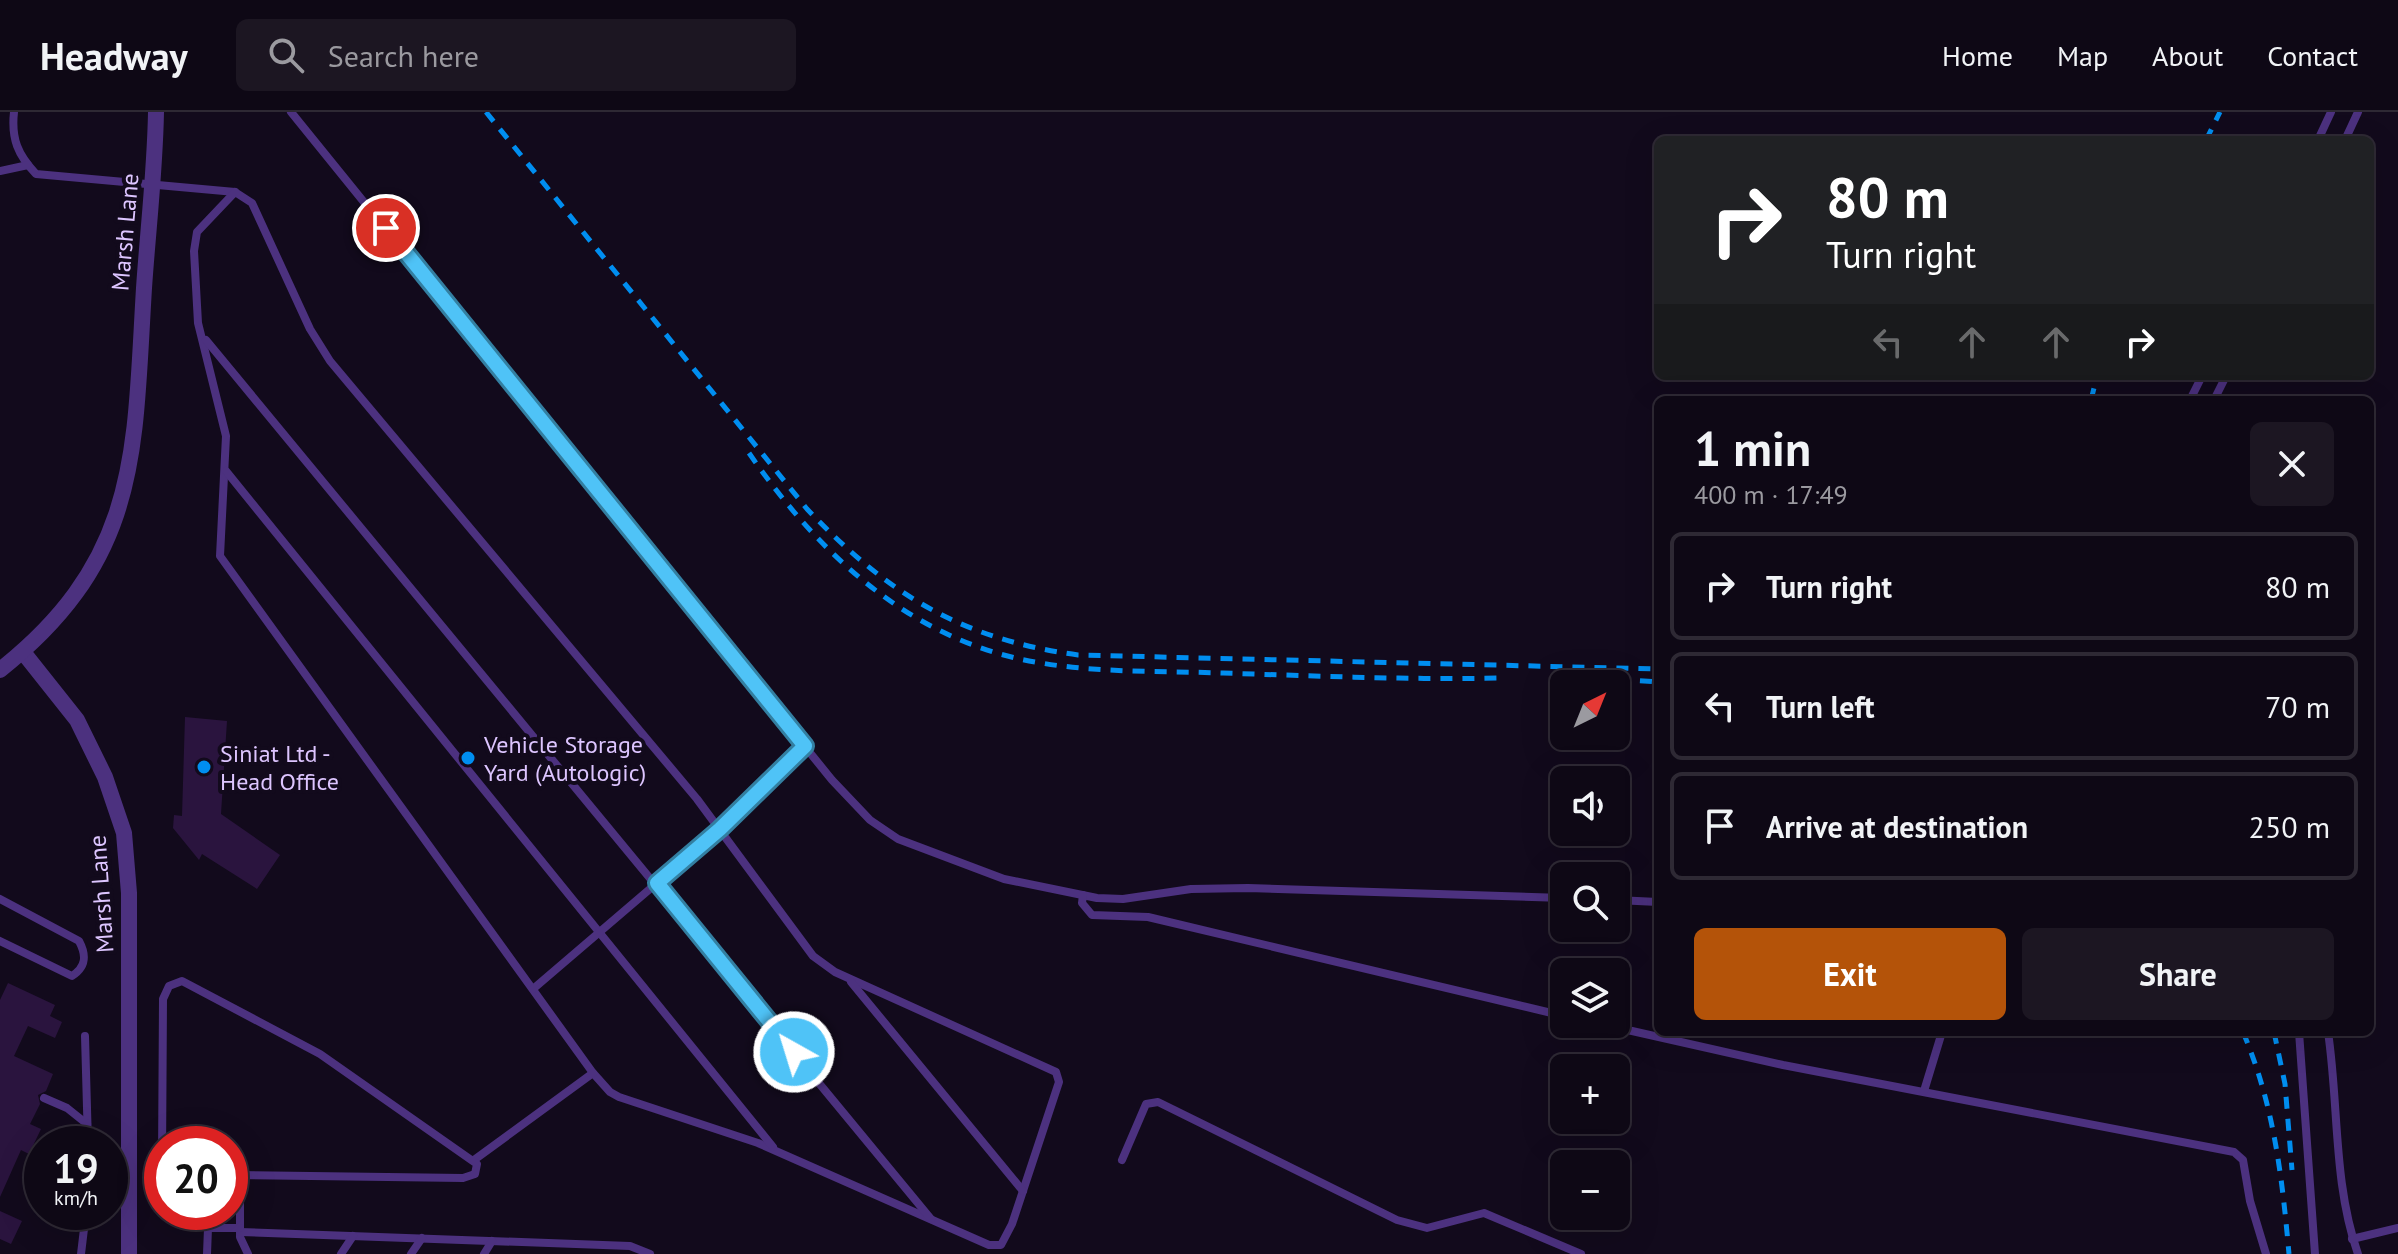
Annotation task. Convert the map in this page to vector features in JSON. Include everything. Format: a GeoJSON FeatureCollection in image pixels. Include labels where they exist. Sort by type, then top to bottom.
{"type":"FeatureCollection","features":[{"type":"Feature","properties":{"kind":"street","name":"Marsh Lane"},"geometry":{"type":"LineString","coordinates":[[129,1254],[129,893],[124,833],[105,777],[77,720],[23,652],[48,627],[89,572],[113,527],[124,493],[135,443],[154,183],[156,112]]}},
{"type":"Feature","properties":{"kind":"street"},"geometry":{"type":"LineString","coordinates":[[0,670],[23,652]]}},
{"type":"Feature","properties":{"kind":"lane"},"geometry":{"type":"LineString","coordinates":[[14,112],[12,130],[16,145],[36,174],[235,192],[252,203],[310,329],[338,371],[720,829],[813,956],[827,968],[1056,1072],[1059,1082],[1023,1191],[1001,1245],[989,1245],[727,1131],[619,1097],[593,1073],[225,566],[219,550],[226,471],[224,422],[194,298],[195,240],[203,224],[235,192]]}},
{"type":"Feature","properties":{"kind":"lane"},"geometry":{"type":"LineString","coordinates":[[291,112],[805,746],[859,810],[898,839],[1004,879],[1083,895],[1123,899],[1191,889],[1248,888],[1550,898]]}},
{"type":"Feature","properties":{"kind":"lane"},"geometry":{"type":"LineString","coordinates":[[2320,136],[2331,112]]}},
{"type":"Feature","properties":{"kind":"lane"},"geometry":{"type":"LineString","coordinates":[[2347,136],[2358,112]]}},
{"type":"Feature","properties":{"kind":"lane"},"geometry":{"type":"LineString","coordinates":[[0,171],[28,165]]}},
{"type":"Feature","properties":{"kind":"lane"},"geometry":{"type":"LineString","coordinates":[[203,337],[657,883],[932,1220]]}},
{"type":"Feature","properties":{"kind":"lane"},"geometry":{"type":"LineString","coordinates":[[226,471],[776,1151]]}},
{"type":"Feature","properties":{"kind":"lane"},"geometry":{"type":"LineString","coordinates":[[533,989],[720,829],[805,746]]}},
{"type":"Feature","properties":{"kind":"lane"},"geometry":{"type":"LineString","coordinates":[[1083,895],[1082,903],[1092,915],[1148,917],[1550,1013]]}},
{"type":"Feature","properties":{"kind":"lane"},"geometry":{"type":"LineString","coordinates":[[0,899],[79,941],[85,952],[83,966],[72,976],[0,941]]}},
{"type":"Feature","properties":{"kind":"lane"},"geometry":{"type":"LineString","coordinates":[[1630,901],[1654,902]]}},
{"type":"Feature","properties":{"kind":"lane"},"geometry":{"type":"LineString","coordinates":[[848,978],[1023,1191]]}},
{"type":"Feature","properties":{"kind":"lane"},"geometry":{"type":"LineString","coordinates":[[162,1126],[163,999],[169,986],[182,981],[320,1054],[477,1164],[475,1174],[463,1178],[248,1175]]}},
{"type":"Feature","properties":{"kind":"lane"},"geometry":{"type":"LineString","coordinates":[[1630,1030],[1654,1035]]}},
{"type":"Feature","properties":{"kind":"lane"},"geometry":{"type":"LineString","coordinates":[[85,1036],[87,1125]]}},
{"type":"Feature","properties":{"kind":"lane"},"geometry":{"type":"LineString","coordinates":[[1659,1036],[2234,1152],[2243,1160],[2266,1254]]}},
{"type":"Feature","properties":{"kind":"lane"},"geometry":{"type":"LineString","coordinates":[[1924,1091],[1941,1036]]}},
{"type":"Feature","properties":{"kind":"lane"},"geometry":{"type":"LineString","coordinates":[[2299,1036],[2315,1254]]}},
{"type":"Feature","properties":{"kind":"lane"},"geometry":{"type":"LineString","coordinates":[[2328,1036],[2339,1167],[2352,1239],[2358,1254]]}},
{"type":"Feature","properties":{"kind":"lane"},"geometry":{"type":"LineString","coordinates":[[474,1160],[593,1073]]}},
{"type":"Feature","properties":{"kind":"lane"},"geometry":{"type":"LineString","coordinates":[[44,1098],[67,1108],[87,1125]]}},
{"type":"Feature","properties":{"kind":"lane"},"geometry":{"type":"LineString","coordinates":[[1122,1160],[1141,1111],[1146,1104],[1158,1102],[1397,1220],[1427,1228],[1484,1213],[1581,1254]]}},
{"type":"Feature","properties":{"kind":"lane"},"geometry":{"type":"LineString","coordinates":[[2352,1239],[2398,1228]]}},
{"type":"Feature","properties":{"kind":"lane"},"geometry":{"type":"LineString","coordinates":[[81,1254],[84,1230]]}},
{"type":"Feature","properties":{"kind":"lane"},"geometry":{"type":"LineString","coordinates":[[207,1254],[208,1230]]}},
{"type":"Feature","properties":{"kind":"lane"},"geometry":{"type":"LineString","coordinates":[[248,1254],[240,1230],[560,1244],[650,1254]]}},
{"type":"Feature","properties":{"kind":"lane"},"geometry":{"type":"LineString","coordinates":[[341,1254],[353,1236]]}},
{"type":"Feature","properties":{"kind":"lane"},"geometry":{"type":"LineString","coordinates":[[411,1254],[422,1238]]}},
{"type":"Feature","properties":{"kind":"lane"},"geometry":{"type":"LineString","coordinates":[[484,1254],[492,1241]]}},
{"type":"Feature","properties":{"kind":"lane"},"geometry":{"type":"LineString","coordinates":[[554,1254],[560,1244]]}},
{"type":"Feature","properties":{"kind":"building","name":"Siniat Ltd - Head Office"},"geometry":{"type":"Polygon","coordinates":[[[185,717],[227,721],[221,814],[280,855],[257,889],[202,854],[199,860],[173,828],[174,815],[182,816],[185,717]]]}},
{"type":"Feature","properties":{"kind":"building"},"geometry":{"type":"Polygon","coordinates":[[[8,983],[55,1005],[50,1016],[62,1022],[55,1038],[28,1026],[14,1056],[53,1074],[46,1091],[38,1095],[40,1104],[30,1124],[34,1126],[24,1126],[24,1152],[21,1150],[0,1197],[0,1000],[8,983]]]}},
{"type":"Feature","properties":{"kind":"building"},"geometry":{"type":"Polygon","coordinates":[[[0,1211],[22,1221],[11,1244],[0,1239],[0,1211]]]}},
{"type":"Feature","properties":{"kind":"railway"},"geometry":{"type":"LineString","coordinates":[[486,112],[807,509],[837,539],[897,588],[962,624],[1036,648],[1078,655],[1654,669]]}},
{"type":"Feature","properties":{"kind":"railway"},"geometry":{"type":"LineString","coordinates":[[2208,136],[2220,112]]}},
{"type":"Feature","properties":{"kind":"railway"},"geometry":{"type":"LineString","coordinates":[[2092,396],[2096,380]]}},
{"type":"Feature","properties":{"kind":"railway"},"geometry":{"type":"LineString","coordinates":[[749,453],[807,526],[874,589],[912,615],[952,636],[995,652],[1041,663],[1109,670],[1502,678]]}},
{"type":"Feature","properties":{"kind":"railway"},"geometry":{"type":"LineString","coordinates":[[1630,680],[1654,682]]}},
{"type":"Feature","properties":{"kind":"railway"},"geometry":{"type":"LineString","coordinates":[[2245,1036],[2269,1114],[2280,1169],[2289,1254]]}},
{"type":"Feature","properties":{"kind":"railway"},"geometry":{"type":"LineString","coordinates":[[2275,1036],[2285,1084],[2292,1170]]}},
{"type":"Feature","properties":{"kind":"place","name":"Vehicle Storage Yard (Autologic)"},"geometry":{"type":"Point","coordinates":[468,758]}},
{"type":"Feature","properties":{"kind":"place","name":"Siniat Ltd - Head Office"},"geometry":{"type":"Point","coordinates":[204,767]}},
{"type":"Feature","properties":{"kind":"route"},"geometry":{"type":"LineString","coordinates":[[386,228],[805,746],[720,829],[657,883],[794,1052]]}}]}
